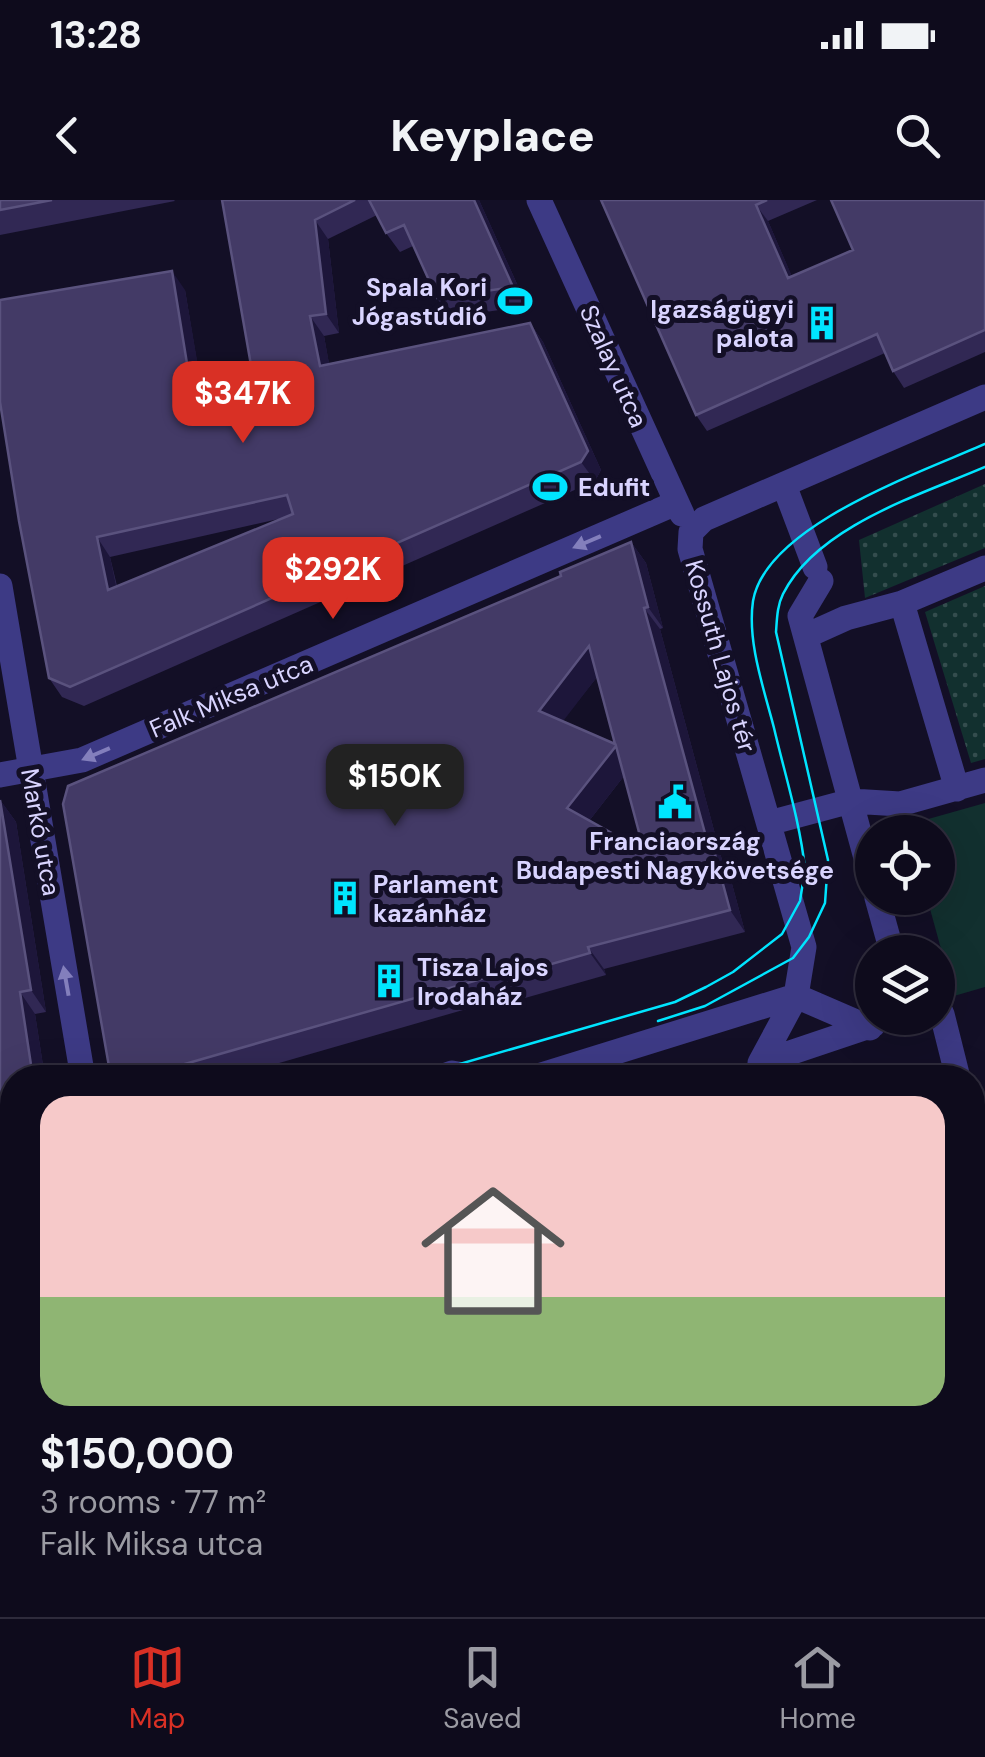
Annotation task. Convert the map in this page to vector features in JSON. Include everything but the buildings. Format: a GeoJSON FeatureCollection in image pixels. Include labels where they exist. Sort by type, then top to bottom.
{"type":"FeatureCollection","features":[{"type":"Feature","properties":{"kind":"street","name":"Szalay utca"},"geometry":{"type":"LineString","coordinates":[[539,200],[691,532]]}},
{"type":"Feature","properties":{"kind":"street","name":"Kossuth Lajos tér"},"geometry":{"type":"LineString","coordinates":[[764,1065],[796,996],[804,947],[690,549],[691,532],[704,519],[985,397]]}},
{"type":"Feature","properties":{"kind":"street"},"geometry":{"type":"LineString","coordinates":[[784,485],[818,574],[800,616],[855,817]]}},
{"type":"Feature","properties":{"kind":"street","name":"Falk Miksa utca"},"geometry":{"type":"LineString","coordinates":[[0,775],[82,760],[676,503]]}},
{"type":"Feature","properties":{"kind":"street"},"geometry":{"type":"LineString","coordinates":[[806,636],[846,618],[902,603],[985,568]]}},
{"type":"Feature","properties":{"kind":"street","name":"Markó utca"},"geometry":{"type":"LineString","coordinates":[[0,586],[81,1065]]}},
{"type":"Feature","properties":{"kind":"street"},"geometry":{"type":"LineString","coordinates":[[902,603],[957,789]]}},
{"type":"Feature","properties":{"kind":"street"},"geometry":{"type":"LineString","coordinates":[[769,823],[851,802],[900,804],[985,780]]}},
{"type":"Feature","properties":{"kind":"street","name":"Kossuth Lajos tér"},"geometry":{"type":"LineString","coordinates":[[796,996],[855,1016]]}},
{"type":"Feature","properties":{"kind":"street"},"geometry":{"type":"LineString","coordinates":[[574,1065],[796,996]]}},
{"type":"Feature","properties":{"kind":"street","name":"Kossuth Lajos tér"},"geometry":{"type":"LineString","coordinates":[[774,1065],[855,1031]]}},
{"type":"Feature","properties":{"kind":"street"},"geometry":{"type":"LineString","coordinates":[[947,1035],[955,1065]]}},
{"type":"Feature","properties":{"kind":"green space"},"geometry":{"type":"Polygon","coordinates":[[[985,484],[985,548],[865,598],[859,540],[985,484]]]}},
{"type":"Feature","properties":{"kind":"green space"},"geometry":{"type":"Polygon","coordinates":[[[985,586],[985,759],[971,763],[925,612],[985,586]]]}},
{"type":"Feature","properties":{"kind":"green space"},"geometry":{"type":"Polygon","coordinates":[[[985,803],[985,987],[955,996],[955,935],[937,935],[932,915],[955,915],[955,815],[942,815],[985,803]]]}},
{"type":"Feature","properties":{"kind":"tram line"},"geometry":{"type":"LineString","coordinates":[[456,1065],[675,1002],[733,972],[782,934],[800,901],[805,869],[796,816],[754,649],[753,601],[764,574],[786,548],[850,504],[985,444]]}},
{"type":"Feature","properties":{"kind":"tram line"},"geometry":{"type":"LineString","coordinates":[[658,1021],[705,1006],[793,958],[809,937],[825,903],[828,860],[776,632],[783,594],[799,570],[845,531],[901,502],[985,467]]}},
{"type":"Feature","properties":{"kind":"place","name":"Spala Kori Jógastúdió"},"geometry":{"type":"Point","coordinates":[515,301]}},
{"type":"Feature","properties":{"kind":"place","name":"Igazságügyi palota"},"geometry":{"type":"Point","coordinates":[822,323]}},
{"type":"Feature","properties":{"kind":"place","name":"Edufit"},"geometry":{"type":"Point","coordinates":[550,487]}},
{"type":"Feature","properties":{"kind":"place","name":"Franciaország Budapesti Nagykövetsége"},"geometry":{"type":"Point","coordinates":[675,802]}},
{"type":"Feature","properties":{"kind":"place","name":"Parlament kazánház"},"geometry":{"type":"Point","coordinates":[345,898]}},
{"type":"Feature","properties":{"kind":"place","name":"Tisza Lajos Irodaház"},"geometry":{"type":"Point","coordinates":[389,981]}}]}
